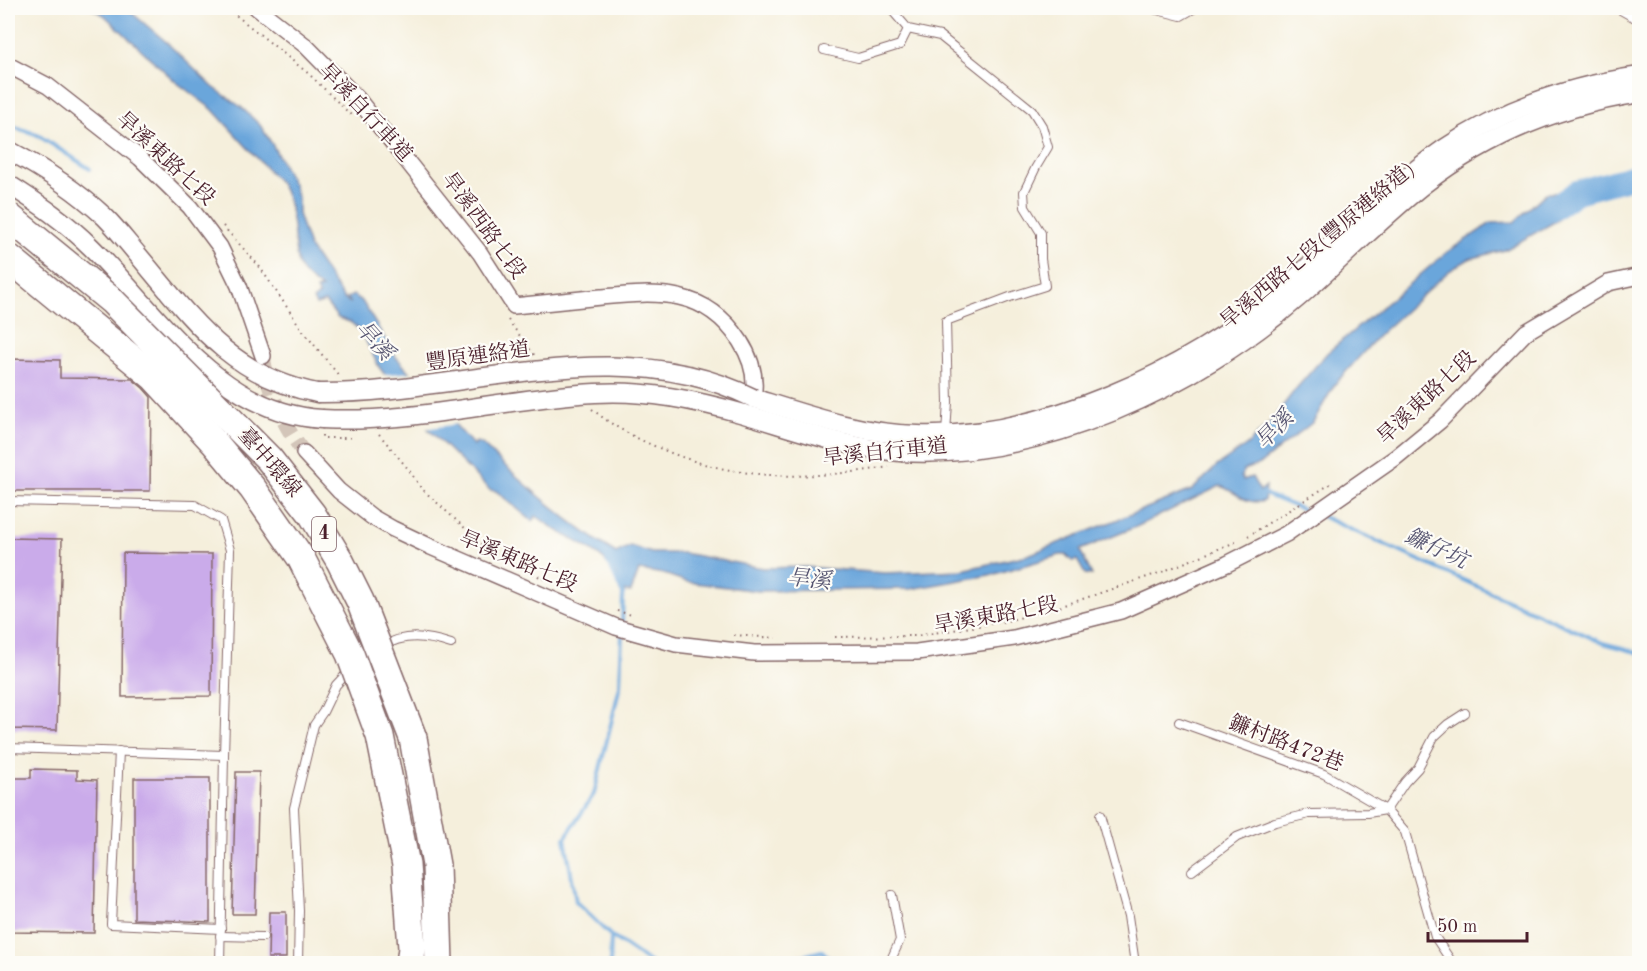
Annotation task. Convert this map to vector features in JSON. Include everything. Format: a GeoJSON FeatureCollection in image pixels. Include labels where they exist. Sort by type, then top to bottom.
{"type":"FeatureCollection","features":[{"type":"Feature","properties":{"kind":"highway","name":"臺中環線"},"geometry":{"type":"LineString","coordinates":[[8,216],[112,301],[269,459],[312,514],[340,561],[360,601],[413,738],[436,864],[439,963]]}},
{"type":"Feature","properties":{"kind":"highway","name":"臺中環線"},"geometry":{"type":"LineString","coordinates":[[8,257],[154,377],[253,489],[301,558],[350,654],[380,736],[406,865],[412,948],[410,963]]}},
{"type":"Feature","properties":{"kind":"street","name":"旱溪西路七段"},"geometry":{"type":"LineString","coordinates":[[257,8],[306,46],[357,98],[480,253],[514,306],[646,293],[671,295],[690,300],[709,309],[725,323],[741,343],[753,369],[753,398]]}},
{"type":"Feature","properties":{"kind":"street","name":"旱溪東路七段"},"geometry":{"type":"LineString","coordinates":[[8,64],[57,93],[140,159],[190,207],[220,247],[239,286],[263,356]]}},
{"type":"Feature","properties":{"kind":"street","name":"旱溪西路七段(豐原連絡道)"},"geometry":{"type":"LineString","coordinates":[[753,398],[847,426],[900,434],[946,434],[991,429],[1057,413],[1126,388],[1180,361],[1244,321],[1277,295],[1417,169],[1446,147],[1490,122],[1540,100],[1600,83],[1640,76]]}},
{"type":"Feature","properties":{"kind":"street","name":"旱溪西路七段(豐原連絡道)"},"geometry":{"type":"LineString","coordinates":[[8,184],[40,204],[74,231],[188,351],[227,385],[270,408],[303,417],[344,420],[597,393],[684,398],[848,445],[917,453],[970,450],[1037,437],[1139,400],[1199,369],[1249,337],[1300,296],[1424,184],[1476,148],[1523,125],[1564,110],[1640,93]]}},
{"type":"Feature","properties":{"kind":"street","name":"豐原連絡道"},"geometry":{"type":"LineString","coordinates":[[8,150],[68,187],[106,218],[196,325],[234,358],[256,372],[291,388],[317,393],[387,391],[522,373],[610,366],[682,373],[722,384],[753,398]]}},
{"type":"Feature","properties":{"kind":"street","name":"旱溪東路七段"},"geometry":{"type":"LineString","coordinates":[[304,453],[339,491],[372,517],[393,529],[625,630],[676,644],[754,653],[917,652],[1014,638],[1121,611],[1227,564],[1286,534],[1395,458],[1440,421],[1526,332],[1608,283],[1640,276]]}},
{"type":"Feature","properties":{"kind":"lane"},"geometry":{"type":"LineString","coordinates":[[890,8],[908,29],[940,36],[1032,110],[1042,126],[1048,147],[1035,167],[1024,192],[1025,207],[1041,233],[1041,260],[1045,286],[946,321],[948,402],[946,434]]}},
{"type":"Feature","properties":{"kind":"lane"},"geometry":{"type":"LineString","coordinates":[[1149,8],[1181,16],[1195,8]]}},
{"type":"Feature","properties":{"kind":"lane"},"geometry":{"type":"LineString","coordinates":[[1617,8],[1633,17],[1640,18]]}},
{"type":"Feature","properties":{"kind":"lane"},"geometry":{"type":"LineString","coordinates":[[824,50],[858,58],[900,45],[908,29]]}},
{"type":"Feature","properties":{"kind":"lane"},"geometry":{"type":"LineString","coordinates":[[8,501],[195,505],[221,520],[230,550],[220,963]]}},
{"type":"Feature","properties":{"kind":"lane"},"geometry":{"type":"LineString","coordinates":[[298,963],[299,911],[294,808],[314,725],[336,685],[368,656],[399,639],[414,636],[451,644]]}},
{"type":"Feature","properties":{"kind":"lane"},"geometry":{"type":"LineString","coordinates":[[1192,871],[1237,837],[1275,822],[1309,814],[1368,813],[1386,810],[1405,782],[1418,768],[1434,737],[1448,724],[1465,714]]}},
{"type":"Feature","properties":{"kind":"lane","name":"鐮村路472巷"},"geometry":{"type":"LineString","coordinates":[[1179,722],[1324,774],[1386,810],[1405,832],[1435,937],[1453,963]]}},
{"type":"Feature","properties":{"kind":"lane"},"geometry":{"type":"LineString","coordinates":[[8,748],[224,754]]}},
{"type":"Feature","properties":{"kind":"lane"},"geometry":{"type":"LineString","coordinates":[[119,751],[111,924],[263,936]]}},
{"type":"Feature","properties":{"kind":"lane"},"geometry":{"type":"LineString","coordinates":[[1100,815],[1128,916],[1136,963]]}},
{"type":"Feature","properties":{"kind":"lane"},"geometry":{"type":"LineString","coordinates":[[889,963],[900,940],[892,895]]}},
{"type":"Feature","properties":{"kind":"path","name":"旱溪自行車道"},"geometry":{"type":"LineString","coordinates":[[227,8],[309,74],[359,123]]}},
{"type":"Feature","properties":{"kind":"path"},"geometry":{"type":"LineString","coordinates":[[506,317],[536,357]]}},
{"type":"Feature","properties":{"kind":"path","name":"旱溪自行車道"},"geometry":{"type":"LineString","coordinates":[[592,409],[638,440],[708,467],[755,475],[789,477],[824,476],[899,466]]}},
{"type":"Feature","properties":{"kind":"path"},"geometry":{"type":"LineString","coordinates":[[377,432],[421,488],[492,553],[553,584]]}},
{"type":"Feature","properties":{"kind":"path"},"geometry":{"type":"LineString","coordinates":[[322,438],[352,438]]}},
{"type":"Feature","properties":{"kind":"path"},"geometry":{"type":"LineString","coordinates":[[829,637],[915,636],[1003,622],[1053,609],[1159,573],[1241,540],[1309,498]]}},
{"type":"Feature","properties":{"kind":"path"},"geometry":{"type":"LineString","coordinates":[[615,610],[635,616]]}},
{"type":"Feature","properties":{"kind":"path"},"geometry":{"type":"LineString","coordinates":[[729,635],[784,638]]}},
{"type":"Feature","properties":{"kind":"water"},"geometry":{"type":"Polygon","coordinates":[[[91,8],[126,8],[163,39],[213,87],[241,107],[260,125],[293,184],[298,198],[298,214],[309,247],[344,299],[351,303],[347,298],[353,295],[362,301],[396,357],[474,446],[476,442],[482,444],[546,502],[580,529],[616,553],[630,546],[652,553],[683,553],[763,568],[804,567],[885,573],[962,570],[1028,555],[1192,490],[1217,466],[1247,445],[1270,423],[1327,353],[1447,252],[1491,223],[1514,222],[1546,193],[1577,192],[1558,220],[1505,250],[1469,259],[1449,271],[1379,335],[1335,384],[1313,422],[1260,464],[1244,470],[1241,476],[1243,480],[1252,477],[1260,491],[1266,486],[1264,501],[1246,500],[1220,486],[1138,526],[1080,550],[1092,575],[1085,574],[1077,560],[1072,561],[1066,555],[1060,555],[995,574],[911,589],[758,591],[687,582],[664,574],[639,570],[631,592],[620,591],[614,571],[600,556],[536,516],[532,521],[496,491],[490,490],[420,421],[379,367],[361,331],[350,322],[338,318],[325,302],[316,305],[313,300],[319,295],[316,290],[322,288],[300,269],[288,200],[279,182],[212,109],[176,82],[104,15],[91,8]]]}},
{"type":"Feature","properties":{"kind":"pier"},"geometry":{"type":"Polygon","coordinates":[[[413,372],[458,424],[424,429],[381,375],[413,372]]]}},
{"type":"Feature","properties":{"kind":"building"},"geometry":{"type":"Polygon","coordinates":[[[8,359],[60,360],[60,378],[132,379],[143,388],[151,397],[150,491],[8,491],[8,359]]]}},
{"type":"Feature","properties":{"kind":"building"},"geometry":{"type":"Polygon","coordinates":[[[8,538],[62,539],[57,730],[8,729],[8,538]]]}},
{"type":"Feature","properties":{"kind":"building"},"geometry":{"type":"Polygon","coordinates":[[[123,553],[212,554],[211,696],[122,697],[123,553]]]}},
{"type":"Feature","properties":{"kind":"building"},"geometry":{"type":"Polygon","coordinates":[[[31,769],[77,770],[77,779],[97,780],[94,933],[8,932],[8,778],[31,778],[31,769]]]}},
{"type":"Feature","properties":{"kind":"building"},"geometry":{"type":"Polygon","coordinates":[[[236,772],[259,772],[255,914],[232,914],[236,772]]]}},
{"type":"Feature","properties":{"kind":"building"},"geometry":{"type":"Polygon","coordinates":[[[134,778],[210,778],[210,922],[134,919],[134,778]]]}},
{"type":"Feature","properties":{"kind":"building"},"geometry":{"type":"Polygon","coordinates":[[[269,912],[286,912],[286,958],[268,958],[269,912]]]}},
{"type":"Feature","properties":{"kind":"waterway"},"geometry":{"type":"LineString","coordinates":[[8,125],[36,134],[90,169]]}},
{"type":"Feature","properties":{"kind":"waterway","name":"旱溪"},"geometry":{"type":"LineString","coordinates":[[1551,210],[1577,192],[1635,176],[1640,178]]}},
{"type":"Feature","properties":{"kind":"waterway","name":"鐮仔坑"},"geometry":{"type":"LineString","coordinates":[[1262,493],[1311,513]]}},
{"type":"Feature","properties":{"kind":"waterway","name":"鐮仔坑"},"geometry":{"type":"LineString","coordinates":[[1321,516],[1603,643],[1640,653]]}},
{"type":"Feature","properties":{"kind":"waterway"},"geometry":{"type":"LineString","coordinates":[[606,558],[623,594],[622,625]]}},
{"type":"Feature","properties":{"kind":"waterway"},"geometry":{"type":"LineString","coordinates":[[622,632],[620,686],[594,794],[565,838],[576,902],[611,936],[652,964]]}},
{"type":"Feature","properties":{"kind":"waterway"},"geometry":{"type":"LineString","coordinates":[[610,964],[611,936]]}},
{"type":"Feature","properties":{"kind":"waterway"},"geometry":{"type":"LineString","coordinates":[[772,964],[822,951],[835,964]]}},
{"type":"Feature","properties":{"kind":"tunnel"},"geometry":{"type":"LineString","coordinates":[[263,356],[269,383],[278,407],[289,431],[304,453]]}}]}
